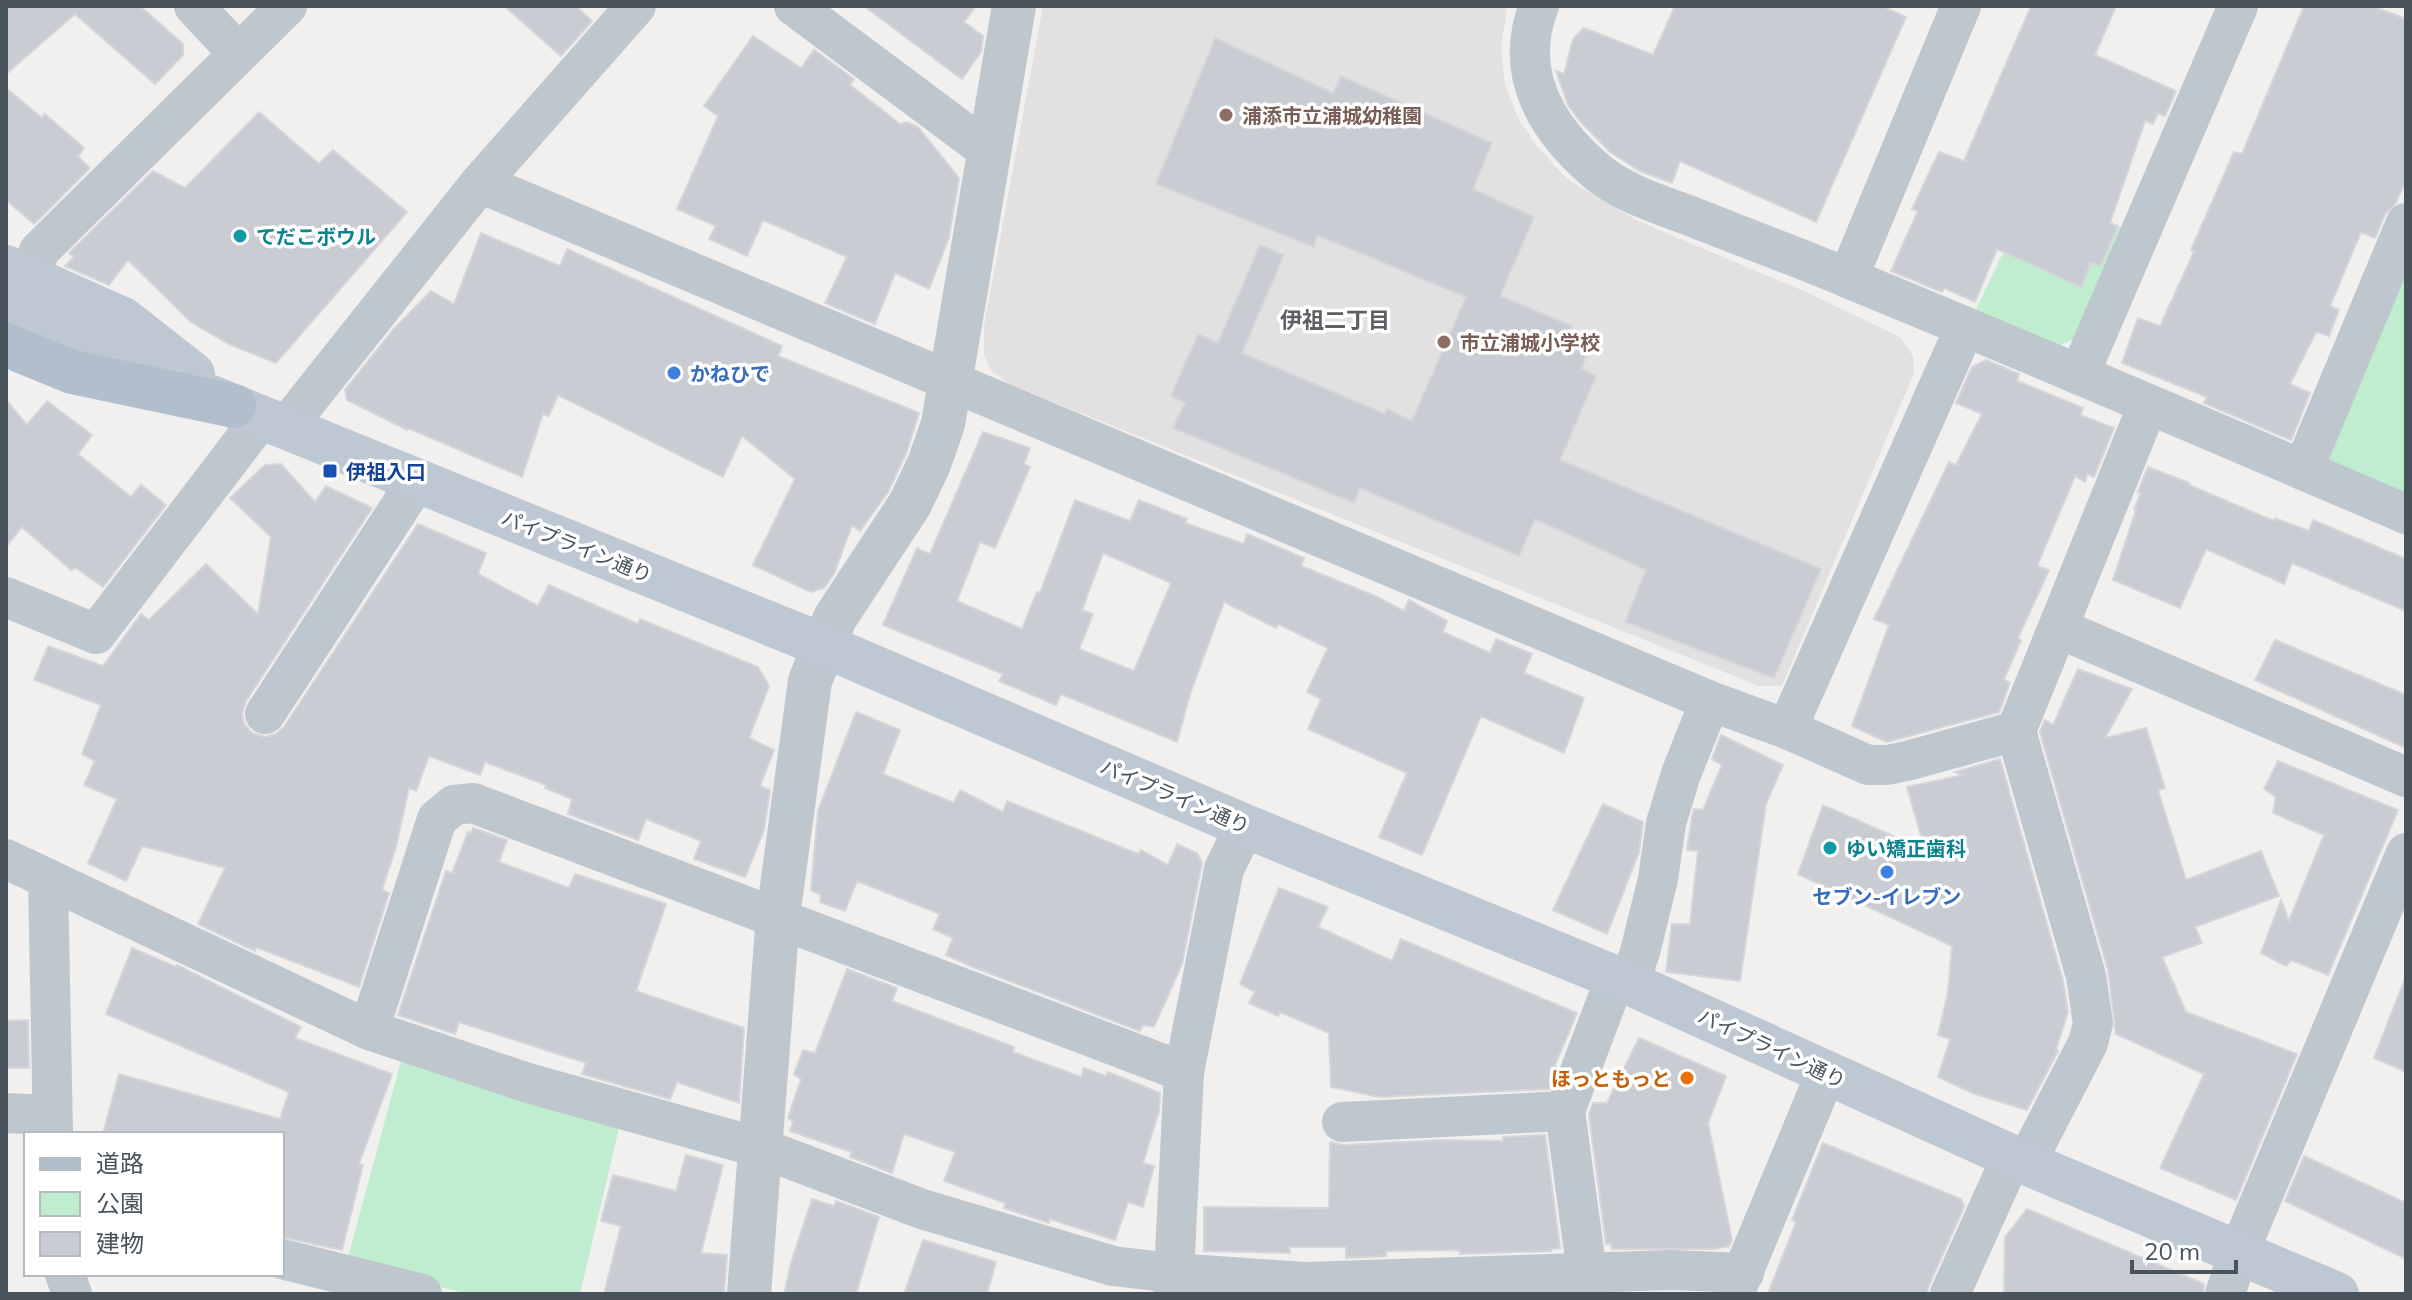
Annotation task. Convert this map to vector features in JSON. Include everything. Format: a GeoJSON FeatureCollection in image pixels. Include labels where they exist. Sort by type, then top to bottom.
{"type":"FeatureCollection","features":[{"type":"Feature","properties":{"kind":"main road"},"geometry":{"type":"LineString","coordinates":[[18,272],[123,319],[261,417]]}},
{"type":"Feature","properties":{"kind":"main road","name":"パイプライン通り"},"geometry":{"type":"LineString","coordinates":[[6,314],[825,646],[1245,826],[1622,981],[2019,1159],[2337,1294]]}},
{"type":"Feature","properties":{"kind":"main road"},"geometry":{"type":"LineString","coordinates":[[6,345],[72,372],[261,417]]}},
{"type":"Feature","properties":{"kind":"street"},"geometry":{"type":"LineString","coordinates":[[194,6],[238,53]]}},
{"type":"Feature","properties":{"kind":"street"},"geometry":{"type":"LineString","coordinates":[[18,272],[287,6]]}},
{"type":"Feature","properties":{"kind":"street"},"geometry":{"type":"LineString","coordinates":[[6,597],[96,634],[261,417],[480,183],[636,6]]}},
{"type":"Feature","properties":{"kind":"street"},"geometry":{"type":"LineString","coordinates":[[794,6],[990,152]]}},
{"type":"Feature","properties":{"kind":"street"},"geometry":{"type":"LineString","coordinates":[[749,1294],[778,916],[810,681],[835,618],[910,504],[943,424],[1014,6]]}},
{"type":"Feature","properties":{"kind":"street"},"geometry":{"type":"LineString","coordinates":[[1539,6],[1529,55],[1531,78],[1553,122],[1597,171],[1630,193],[1848,278],[2406,514]]}},
{"type":"Feature","properties":{"kind":"street"},"geometry":{"type":"LineString","coordinates":[[1848,278],[1961,6]]}},
{"type":"Feature","properties":{"kind":"street"},"geometry":{"type":"LineString","coordinates":[[2079,375],[2238,6]]}},
{"type":"Feature","properties":{"kind":"street"},"geometry":{"type":"LineString","coordinates":[[480,183],[1868,765],[1907,761],[2016,731]]}},
{"type":"Feature","properties":{"kind":"street"},"geometry":{"type":"LineString","coordinates":[[2303,470],[2406,223]]}},
{"type":"Feature","properties":{"kind":"street"},"geometry":{"type":"LineString","coordinates":[[1787,729],[1965,327]]}},
{"type":"Feature","properties":{"kind":"street"},"geometry":{"type":"LineString","coordinates":[[1950,1294],[2019,1159],[2088,1043],[2093,1023],[2086,976],[2016,731],[2148,405]]}},
{"type":"Feature","properties":{"kind":"street"},"geometry":{"type":"LineString","coordinates":[[265,714],[417,481]]}},
{"type":"Feature","properties":{"kind":"street"},"geometry":{"type":"LineString","coordinates":[[2058,628],[2406,777]]}},
{"type":"Feature","properties":{"kind":"street"},"geometry":{"type":"LineString","coordinates":[[1587,1273],[1565,1111],[1622,981],[1640,952],[1655,894],[1666,823],[1681,774],[1710,701]]}},
{"type":"Feature","properties":{"kind":"street"},"geometry":{"type":"LineString","coordinates":[[369,1030],[437,819],[454,805],[473,803],[1184,1072]]}},
{"type":"Feature","properties":{"kind":"street"},"geometry":{"type":"LineString","coordinates":[[1173,1284],[1184,1072],[1224,869],[1245,826]]}},
{"type":"Feature","properties":{"kind":"street"},"geometry":{"type":"LineString","coordinates":[[2225,1294],[2239,1252],[2406,853]]}},
{"type":"Feature","properties":{"kind":"street"},"geometry":{"type":"LineString","coordinates":[[6,859],[369,1030],[528,1083],[761,1148],[922,1209],[1173,1284],[1305,1282],[1485,1285],[1587,1273],[1672,1270],[1739,1283],[1826,1073]]}},
{"type":"Feature","properties":{"kind":"street"},"geometry":{"type":"LineString","coordinates":[[6,1113],[53,1124],[48,879]]}},
{"type":"Feature","properties":{"kind":"street"},"geometry":{"type":"LineString","coordinates":[[1342,1122],[1565,1111]]}},
{"type":"Feature","properties":{"kind":"street"},"geometry":{"type":"LineString","coordinates":[[284,1260],[422,1294]]}},
{"type":"Feature","properties":{"kind":"shaded area","name":"市立浦城小学校"},"geometry":{"type":"Polygon","coordinates":[[[1043,6],[1507,6],[1501,48],[1505,85],[1518,118],[1536,145],[1567,179],[1638,221],[1806,292],[1900,337],[1913,356],[1914,373],[1782,686],[1759,686],[1011,385],[991,371],[984,354],[984,326],[1043,6]]]}},
{"type":"Feature","properties":{"kind":"green space"},"geometry":{"type":"Polygon","coordinates":[[[2027,193],[2124,228],[2077,337],[2048,352],[1971,320],[2009,240],[2027,193]]]}},
{"type":"Feature","properties":{"kind":"green space"},"geometry":{"type":"Polygon","coordinates":[[[2406,263],[2406,499],[2333,468],[2325,448],[2406,263]]]}},
{"type":"Feature","properties":{"kind":"green space"},"geometry":{"type":"Polygon","coordinates":[[[401,1061],[619,1128],[580,1294],[469,1294],[346,1265],[401,1061]]]}},
{"type":"Feature","properties":{"kind":"building"},"geometry":{"type":"Polygon","coordinates":[[[6,6],[140,6],[183,44],[183,55],[155,84],[75,14],[6,74],[6,6]]]}},
{"type":"Feature","properties":{"kind":"building"},"geometry":{"type":"Polygon","coordinates":[[[504,6],[576,6],[592,21],[561,56],[504,6]]]}},
{"type":"Feature","properties":{"kind":"building"},"geometry":{"type":"Polygon","coordinates":[[[864,6],[976,6],[964,22],[983,36],[981,52],[962,79],[864,6]]]}},
{"type":"Feature","properties":{"kind":"building"},"geometry":{"type":"Polygon","coordinates":[[[1675,6],[1882,6],[1906,17],[1816,222],[1680,161],[1672,183],[1640,171],[1610,152],[1568,105],[1556,71],[1564,74],[1573,39],[1584,28],[1653,55],[1675,6]]]}},
{"type":"Feature","properties":{"kind":"building"},"geometry":{"type":"Polygon","coordinates":[[[2031,6],[2116,6],[2095,55],[2176,91],[2165,116],[2158,113],[2153,124],[2145,121],[2110,223],[2118,226],[2101,266],[2091,263],[2081,287],[1997,249],[1975,302],[1944,288],[1942,292],[1891,271],[1918,211],[1912,209],[1939,152],[1964,161],[2031,6]]]}},
{"type":"Feature","properties":{"kind":"building"},"geometry":{"type":"Polygon","coordinates":[[[2304,6],[2372,6],[2406,19],[2406,180],[2396,203],[2385,214],[2375,238],[2361,232],[2330,306],[2339,310],[2329,336],[2316,332],[2290,384],[2310,393],[2291,440],[2204,403],[2207,397],[2122,363],[2138,318],[2160,326],[2234,152],[2242,154],[2304,6]]]}},
{"type":"Feature","properties":{"kind":"building"},"geometry":{"type":"Polygon","coordinates":[[[753,36],[801,68],[814,50],[854,79],[850,85],[900,124],[907,122],[918,127],[959,178],[949,237],[929,289],[895,273],[875,324],[825,303],[847,257],[763,220],[747,256],[709,239],[716,226],[677,209],[718,116],[704,106],[753,36]]]}},
{"type":"Feature","properties":{"kind":"building"},"geometry":{"type":"Polygon","coordinates":[[[1215,38],[1333,93],[1341,76],[1492,143],[1473,189],[1534,217],[1500,296],[1572,326],[1565,342],[1588,353],[1581,368],[1596,376],[1560,460],[1821,569],[1774,678],[1625,622],[1646,570],[1535,519],[1519,556],[1360,488],[1354,503],[1173,428],[1185,403],[1171,396],[1198,334],[1218,343],[1260,245],[1284,255],[1242,353],[1385,414],[1387,409],[1412,421],[1466,297],[1317,235],[1314,247],[1156,184],[1215,38]]]}},
{"type":"Feature","properties":{"kind":"building"},"geometry":{"type":"Polygon","coordinates":[[[6,88],[42,118],[45,114],[84,148],[78,157],[90,168],[34,224],[6,200],[6,88]]]}},
{"type":"Feature","properties":{"kind":"building","name":"てだこボウル"},"geometry":{"type":"Polygon","coordinates":[[[259,112],[319,164],[333,150],[407,212],[276,363],[229,344],[191,322],[128,260],[109,285],[65,266],[74,257],[69,253],[153,171],[185,188],[259,112]]]}},
{"type":"Feature","properties":{"kind":"building"},"geometry":{"type":"Polygon","coordinates":[[[481,233],[560,266],[567,249],[782,346],[778,356],[919,413],[906,454],[888,492],[860,531],[852,525],[834,574],[824,588],[811,592],[753,565],[795,479],[742,436],[723,477],[558,395],[549,416],[543,414],[522,477],[407,430],[347,400],[345,390],[393,330],[431,291],[454,304],[481,233]]]}},
{"type":"Feature","properties":{"kind":"building"},"geometry":{"type":"Polygon","coordinates":[[[1986,360],[2019,374],[2017,381],[2083,408],[2080,415],[2114,428],[2094,477],[2087,474],[2085,482],[2075,476],[2037,566],[2049,570],[2018,638],[2021,640],[2004,679],[2010,683],[1999,712],[1887,742],[1852,726],[1889,625],[1874,619],[1949,462],[1956,465],[1982,414],[1956,403],[1972,367],[1986,360]]]}},
{"type":"Feature","properties":{"kind":"building"},"geometry":{"type":"Polygon","coordinates":[[[6,400],[27,425],[47,401],[92,435],[78,454],[131,497],[141,485],[166,505],[103,587],[76,568],[71,570],[22,527],[6,547],[6,400]]]}},
{"type":"Feature","properties":{"kind":"building"},"geometry":{"type":"Polygon","coordinates":[[[983,432],[1030,448],[1024,464],[1030,467],[995,548],[980,542],[957,601],[1022,629],[1037,592],[1040,593],[1075,500],[1130,521],[1139,500],[1187,519],[1185,523],[1244,544],[1247,534],[1304,558],[1301,566],[1404,611],[1409,600],[1447,621],[1443,632],[1490,653],[1496,639],[1532,654],[1524,673],[1584,698],[1564,753],[1481,716],[1422,855],[1379,837],[1407,773],[1308,729],[1321,699],[1307,692],[1328,648],[1278,624],[1276,628],[1224,602],[1190,694],[1177,742],[1061,694],[1056,705],[999,681],[1003,674],[883,625],[917,548],[930,554],[983,432]],[[1103,553],[1082,610],[1093,614],[1079,649],[1134,671],[1171,583],[1103,553]]]}},
{"type":"Feature","properties":{"kind":"building"},"geometry":{"type":"Polygon","coordinates":[[[281,464],[315,502],[326,486],[372,508],[246,701],[242,714],[244,724],[252,733],[265,737],[276,734],[284,727],[418,524],[486,553],[478,574],[538,606],[549,585],[638,624],[640,619],[758,667],[769,686],[749,738],[774,750],[760,786],[770,790],[764,830],[745,877],[694,859],[701,841],[646,819],[638,840],[568,814],[572,799],[545,788],[546,785],[485,762],[480,775],[429,756],[416,791],[409,788],[396,847],[382,890],[389,893],[359,987],[256,947],[255,951],[198,924],[225,868],[142,846],[126,881],[88,863],[117,799],[84,785],[95,761],[82,754],[101,705],[34,680],[48,646],[103,666],[141,614],[149,620],[206,564],[258,614],[271,537],[230,498],[265,465],[281,464]]]}},
{"type":"Feature","properties":{"kind":"building"},"geometry":{"type":"Polygon","coordinates":[[[2148,467],[2274,521],[2275,518],[2309,531],[2313,520],[2406,559],[2406,611],[2292,563],[2284,584],[2206,549],[2180,608],[2113,580],[2148,467]]]}},
{"type":"Feature","properties":{"kind":"building"},"geometry":{"type":"Polygon","coordinates":[[[2275,640],[2406,695],[2406,748],[2255,680],[2275,640]]]}},
{"type":"Feature","properties":{"kind":"building"},"geometry":{"type":"Polygon","coordinates":[[[2078,669],[2132,689],[2105,738],[2146,728],[2165,788],[2158,790],[2186,880],[2261,851],[2279,896],[2195,927],[2202,943],[2162,957],[2186,1012],[2297,1054],[2236,1200],[2160,1168],[2204,1074],[2116,1034],[2108,970],[2040,732],[2045,720],[2053,725],[2078,669]]]}},
{"type":"Feature","properties":{"kind":"building"},"geometry":{"type":"Polygon","coordinates":[[[856,712],[900,730],[883,774],[954,803],[960,790],[1003,812],[1007,801],[1138,854],[1141,850],[1168,865],[1177,844],[1197,853],[1202,863],[1182,964],[1154,1027],[1143,1025],[1140,1031],[946,955],[953,938],[933,929],[940,914],[857,881],[845,911],[820,902],[821,895],[811,890],[818,811],[856,712]]]}},
{"type":"Feature","properties":{"kind":"building"},"geometry":{"type":"Polygon","coordinates":[[[1721,735],[1783,765],[1766,804],[1740,981],[1666,972],[1672,924],[1690,924],[1698,851],[1687,850],[1692,817],[1694,809],[1703,810],[1722,765],[1712,759],[1721,735]]]}},
{"type":"Feature","properties":{"kind":"building"},"geometry":{"type":"Polygon","coordinates":[[[2000,759],[2063,981],[2068,1012],[2056,1049],[2058,1051],[2027,1110],[1975,1094],[1938,1077],[1950,1039],[1938,1035],[1948,992],[1952,946],[1798,874],[1823,805],[1925,850],[1907,787],[1963,775],[1955,772],[2000,759]]]}},
{"type":"Feature","properties":{"kind":"building"},"geometry":{"type":"Polygon","coordinates":[[[2278,761],[2398,810],[2328,975],[2291,960],[2286,966],[2261,953],[2281,900],[2289,921],[2324,835],[2273,813],[2276,797],[2264,789],[2278,761]]]}},
{"type":"Feature","properties":{"kind":"building"},"geometry":{"type":"Polygon","coordinates":[[[1603,804],[1643,822],[1639,852],[1607,934],[1553,910],[1603,804]]]}},
{"type":"Feature","properties":{"kind":"building"},"geometry":{"type":"Polygon","coordinates":[[[473,828],[507,840],[499,862],[569,888],[575,874],[666,904],[636,991],[744,1028],[739,1103],[677,1082],[670,1099],[582,1074],[586,1063],[459,1022],[455,1034],[398,1015],[446,871],[452,873],[468,832],[471,833],[473,828]]]}},
{"type":"Feature","properties":{"kind":"building"},"geometry":{"type":"Polygon","coordinates":[[[1279,888],[1328,907],[1318,927],[1392,961],[1401,939],[1577,1013],[1555,1065],[1557,1067],[1549,1089],[1379,1097],[1331,1087],[1329,1033],[1280,1012],[1278,1016],[1249,1003],[1255,992],[1240,984],[1279,888]]]}},
{"type":"Feature","properties":{"kind":"building"},"geometry":{"type":"Polygon","coordinates":[[[132,948],[177,965],[301,1027],[295,1038],[392,1074],[359,1164],[363,1165],[342,1250],[284,1237],[284,1132],[104,1132],[119,1074],[280,1119],[289,1092],[106,1014],[132,948]]]}},
{"type":"Feature","properties":{"kind":"building"},"geometry":{"type":"Polygon","coordinates":[[[847,969],[897,988],[892,1001],[1014,1047],[1013,1052],[1081,1077],[1084,1068],[1106,1076],[1108,1072],[1160,1093],[1159,1111],[1143,1163],[1154,1166],[1143,1207],[1128,1202],[1115,1240],[1004,1208],[1005,1203],[944,1181],[955,1152],[904,1134],[892,1173],[850,1157],[852,1152],[790,1131],[793,1121],[788,1118],[801,1079],[794,1074],[803,1050],[815,1053],[847,969]]]}},
{"type":"Feature","properties":{"kind":"building"},"geometry":{"type":"Polygon","coordinates":[[[2406,981],[2406,1072],[2374,1058],[2406,981]]]}},
{"type":"Feature","properties":{"kind":"building"},"geometry":{"type":"Polygon","coordinates":[[[28,1020],[29,1068],[6,1068],[6,1021],[28,1020]]]}},
{"type":"Feature","properties":{"kind":"building"},"geometry":{"type":"Polygon","coordinates":[[[1639,1038],[1726,1076],[1708,1123],[1732,1240],[1729,1246],[1713,1249],[1612,1249],[1611,1244],[1606,1244],[1589,1114],[1593,1103],[1607,1103],[1639,1038]]]}},
{"type":"Feature","properties":{"kind":"building"},"geometry":{"type":"Polygon","coordinates":[[[1545,1135],[1560,1248],[1551,1251],[1460,1254],[1460,1250],[1386,1251],[1386,1256],[1346,1258],[1346,1247],[1289,1247],[1290,1253],[1204,1251],[1204,1207],[1329,1208],[1330,1142],[1343,1145],[1441,1140],[1503,1141],[1503,1137],[1545,1135]]]}},
{"type":"Feature","properties":{"kind":"building"},"geometry":{"type":"Polygon","coordinates":[[[1823,1143],[1961,1199],[1964,1207],[1927,1294],[1768,1294],[1796,1222],[1792,1220],[1823,1143]]]}},
{"type":"Feature","properties":{"kind":"building"},"geometry":{"type":"Polygon","coordinates":[[[686,1155],[723,1165],[701,1253],[727,1255],[724,1294],[604,1294],[621,1226],[601,1221],[613,1175],[676,1191],[686,1155]]]}},
{"type":"Feature","properties":{"kind":"building"},"geometry":{"type":"Polygon","coordinates":[[[2304,1156],[2406,1203],[2406,1259],[2285,1201],[2304,1156]]]}},
{"type":"Feature","properties":{"kind":"building"},"geometry":{"type":"Polygon","coordinates":[[[812,1199],[834,1206],[836,1201],[879,1217],[856,1294],[784,1294],[812,1199]]]}},
{"type":"Feature","properties":{"kind":"building"},"geometry":{"type":"Polygon","coordinates":[[[2027,1209],[2204,1284],[2203,1294],[2004,1294],[2005,1237],[2027,1209]]]}},
{"type":"Feature","properties":{"kind":"building"},"geometry":{"type":"Polygon","coordinates":[[[923,1240],[996,1262],[987,1294],[904,1294],[923,1240]]]}},
{"type":"Feature","properties":{"kind":"place","name":"浦添市立浦城幼稚園"},"geometry":{"type":"Point","coordinates":[1226,115]}},
{"type":"Feature","properties":{"kind":"place","name":"てだこボウル"},"geometry":{"type":"Point","coordinates":[240,236]}},
{"type":"Feature","properties":{"kind":"place","name":"市立浦城小学校"},"geometry":{"type":"Point","coordinates":[1444,342]}},
{"type":"Feature","properties":{"kind":"place","name":"かねひで"},"geometry":{"type":"Point","coordinates":[674,373]}},
{"type":"Feature","properties":{"kind":"place","name":"伊祖入口"},"geometry":{"type":"Point","coordinates":[330,471]}},
{"type":"Feature","properties":{"kind":"place","name":"ゆい矯正歯科"},"geometry":{"type":"Point","coordinates":[1830,848]}},
{"type":"Feature","properties":{"kind":"place","name":"セブン-イレブン"},"geometry":{"type":"Point","coordinates":[1887,872]}},
{"type":"Feature","properties":{"kind":"place","name":"ほっともっと"},"geometry":{"type":"Point","coordinates":[1687,1078]}},
{"type":"Feature","properties":{"kind":"district","name":"伊祖二丁目"},"geometry":{"type":"Point","coordinates":[1335,320]}}]}
